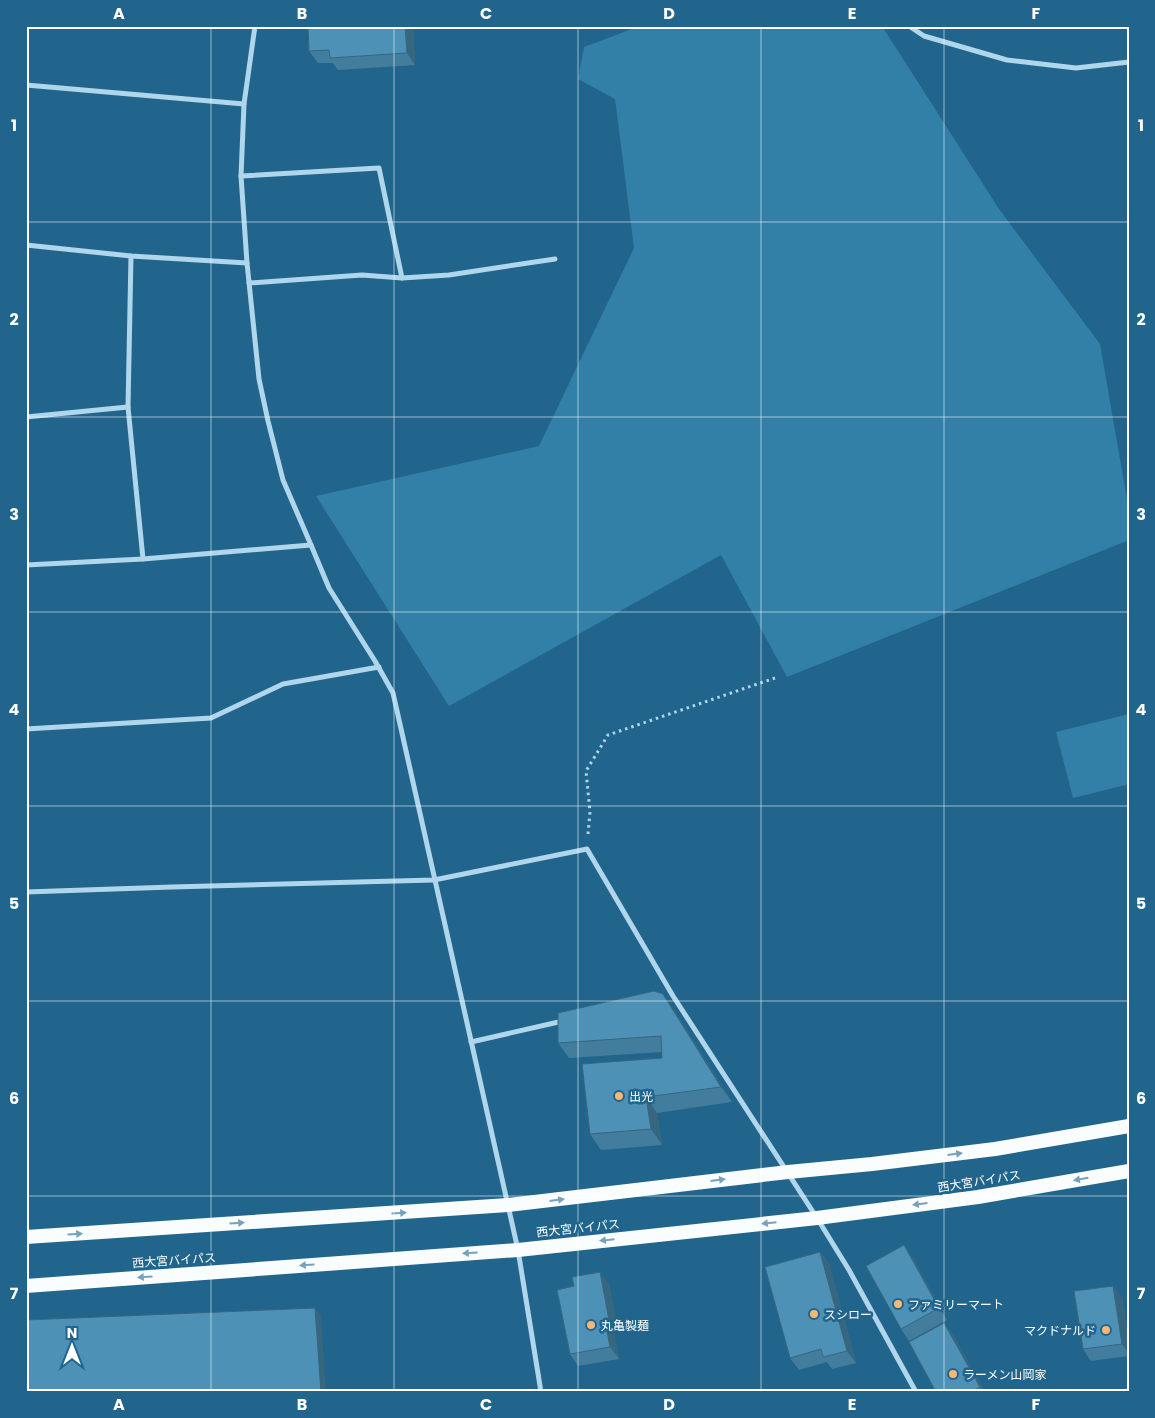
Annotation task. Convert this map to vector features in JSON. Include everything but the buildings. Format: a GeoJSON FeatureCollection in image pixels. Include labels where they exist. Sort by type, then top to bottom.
{"type":"FeatureCollection","features":[{"type":"Feature","properties":{"kind":"highway"},"geometry":{"type":"LineString","coordinates":[[26,1237],[508,1205],[995,1149],[1129,1126]]}},
{"type":"Feature","properties":{"kind":"highway","name":"西大宮バイパス"},"geometry":{"type":"LineString","coordinates":[[26,1286],[518,1250],[817,1218],[978,1197],[1129,1171]]}},
{"type":"Feature","properties":{"kind":"street"},"geometry":{"type":"LineString","coordinates":[[255,26],[244,104],[241,176],[247,263],[259,379],[283,480],[329,588],[379,667],[393,693],[518,1250],[541,1392]]}},
{"type":"Feature","properties":{"kind":"street"},"geometry":{"type":"LineString","coordinates":[[910,26],[924,36],[1007,60],[1076,68],[1129,62]]}},
{"type":"Feature","properties":{"kind":"street"},"geometry":{"type":"LineString","coordinates":[[26,85],[244,104]]}},
{"type":"Feature","properties":{"kind":"street"},"geometry":{"type":"LineString","coordinates":[[241,176],[379,168],[402,278]]}},
{"type":"Feature","properties":{"kind":"street"},"geometry":{"type":"LineString","coordinates":[[26,245],[131,256],[247,263]]}},
{"type":"Feature","properties":{"kind":"street"},"geometry":{"type":"LineString","coordinates":[[131,256],[128,407],[143,559]]}},
{"type":"Feature","properties":{"kind":"street"},"geometry":{"type":"LineString","coordinates":[[249,283],[362,275],[402,278],[449,275],[556,259]]}},
{"type":"Feature","properties":{"kind":"street"},"geometry":{"type":"LineString","coordinates":[[26,418],[128,407]]}},
{"type":"Feature","properties":{"kind":"street"},"geometry":{"type":"LineString","coordinates":[[26,565],[143,559],[311,545]]}},
{"type":"Feature","properties":{"kind":"street"},"geometry":{"type":"LineString","coordinates":[[26,729],[211,718],[283,684],[379,667]]}},
{"type":"Feature","properties":{"kind":"street"},"geometry":{"type":"LineString","coordinates":[[26,892],[434,880],[587,850],[673,996],[788,1172],[849,1270],[916,1392]]}},
{"type":"Feature","properties":{"kind":"street"},"geometry":{"type":"LineString","coordinates":[[663,998],[673,996]]}},
{"type":"Feature","properties":{"kind":"street"},"geometry":{"type":"LineString","coordinates":[[471,1042],[567,1020]]}},
{"type":"Feature","properties":{"kind":"path"},"geometry":{"type":"LineString","coordinates":[[587,850],[590,812],[586,771],[608,735],[775,678]]}},
{"type":"Feature","properties":{"kind":"shaded area"},"geometry":{"type":"Polygon","coordinates":[[[640,26],[882,26],[999,209],[1100,344],[1129,511],[1129,540],[787,677],[721,555],[449,706],[316,496],[539,446],[634,248],[615,99],[578,79],[584,47],[640,26]]]}},
{"type":"Feature","properties":{"kind":"shaded area"},"geometry":{"type":"Polygon","coordinates":[[[1129,714],[1129,784],[1073,798],[1056,732],[1129,714]]]}},
{"type":"Feature","properties":{"kind":"place","name":"出光"},"geometry":{"type":"Point","coordinates":[619,1096]}},
{"type":"Feature","properties":{"kind":"place","name":"ファミリーマート"},"geometry":{"type":"Point","coordinates":[898,1304]}},
{"type":"Feature","properties":{"kind":"place","name":"スシロー"},"geometry":{"type":"Point","coordinates":[814,1314]}},
{"type":"Feature","properties":{"kind":"place","name":"丸亀製麺"},"geometry":{"type":"Point","coordinates":[591,1325]}},
{"type":"Feature","properties":{"kind":"place","name":"マクドナルド"},"geometry":{"type":"Point","coordinates":[1106,1330]}},
{"type":"Feature","properties":{"kind":"place","name":"ラーメン山岡家"},"geometry":{"type":"Point","coordinates":[953,1374]}}]}
